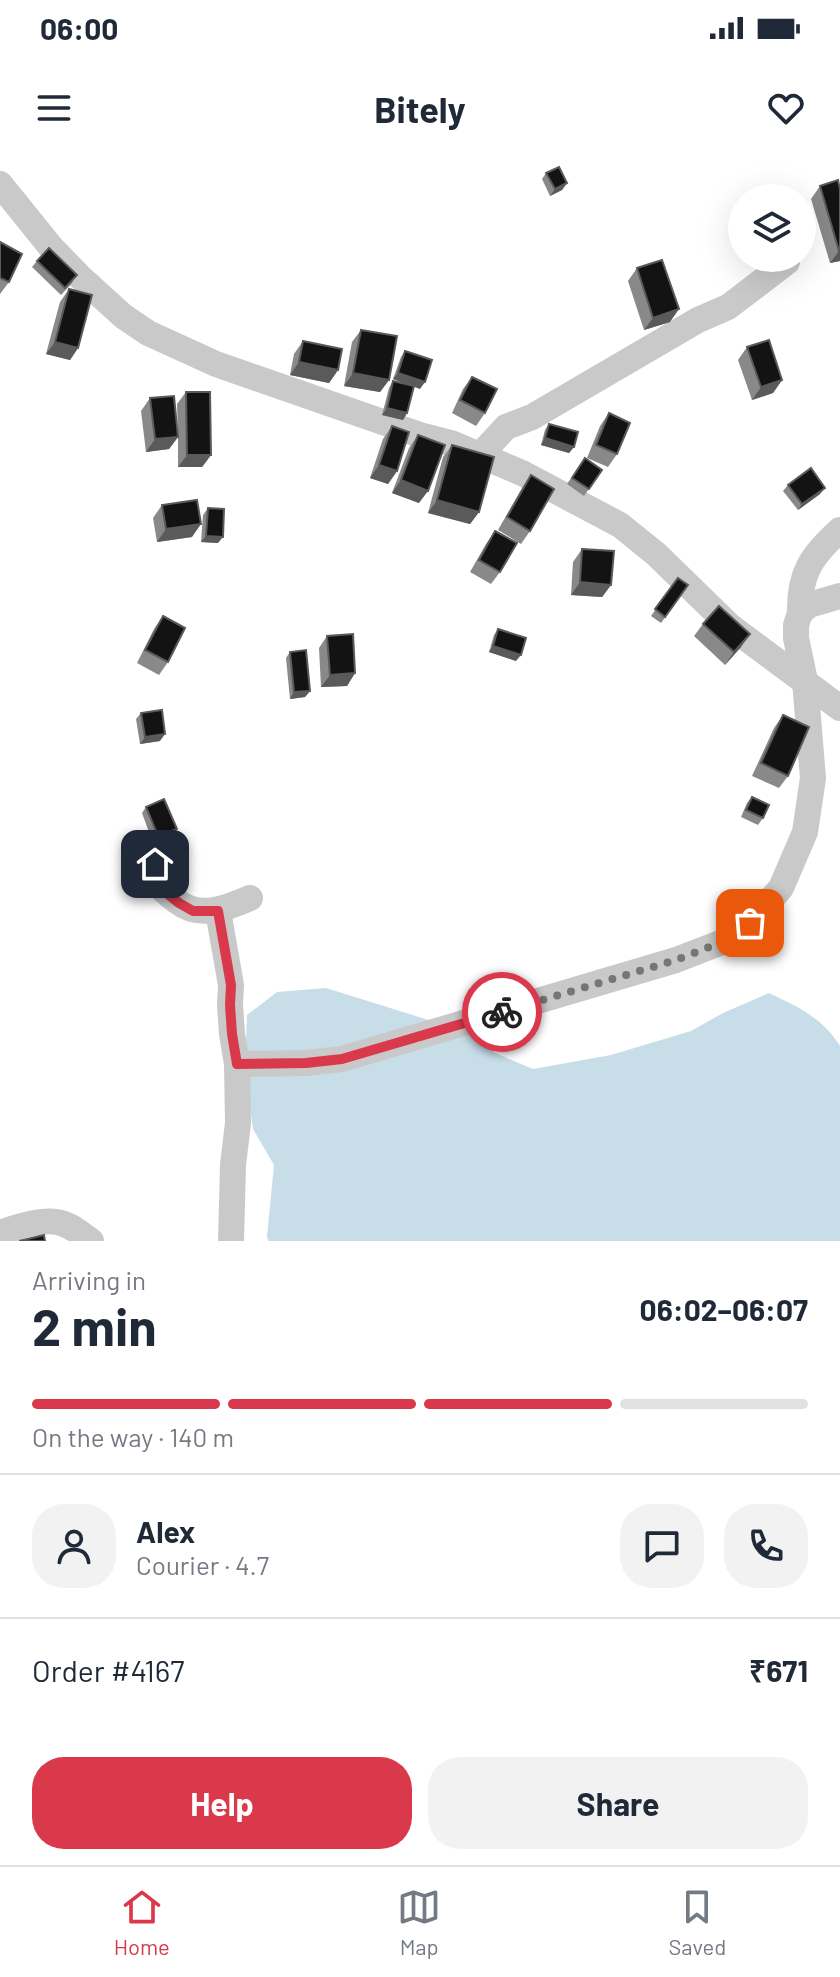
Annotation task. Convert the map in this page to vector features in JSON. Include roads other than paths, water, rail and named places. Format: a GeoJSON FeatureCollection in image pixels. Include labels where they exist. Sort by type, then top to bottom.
{"type":"FeatureCollection","features":[{"type":"Feature","properties":{"kind":"street"},"geometry":{"type":"LineString","coordinates":[[0,184],[50,246],[79,276],[123,316],[148,333],[216,364],[451,443],[522,473],[620,525],[656,554],[731,627],[840,708]]}},
{"type":"Feature","properties":{"kind":"street"},"geometry":{"type":"LineString","coordinates":[[480,455],[506,427],[532,417],[698,320],[728,307],[774,272]]}},
{"type":"Feature","properties":{"kind":"street"},"geometry":{"type":"LineString","coordinates":[[237,1064],[342,1059],[676,960],[725,941],[750,923],[781,888],[805,832],[813,778],[805,681],[796,625],[804,576],[817,553],[840,530]]}},
{"type":"Feature","properties":{"kind":"street"},"geometry":{"type":"LineString","coordinates":[[800,613],[809,605],[840,596]]}},
{"type":"Feature","properties":{"kind":"street"},"geometry":{"type":"LineString","coordinates":[[158,850],[153,882],[193,911],[218,911],[250,898]]}},
{"type":"Feature","properties":{"kind":"street"},"geometry":{"type":"LineString","coordinates":[[218,911],[231,985],[231,1019],[237,1064],[238,1123],[227,1237]]}},
{"type":"Feature","properties":{"kind":"street"},"geometry":{"type":"LineString","coordinates":[[0,1233],[41,1222],[58,1222],[75,1229],[91,1241]]}},
{"type":"Feature","properties":{"kind":"water"},"geometry":{"type":"Polygon","coordinates":[[[326,988],[467,1034],[495,1053],[533,1069],[611,1055],[691,1031],[769,993],[780,998],[818,1021],[840,1046],[840,1241],[268,1241],[274,1165],[253,1129],[245,1073],[247,1015],[277,992],[326,988]]]}}]}
